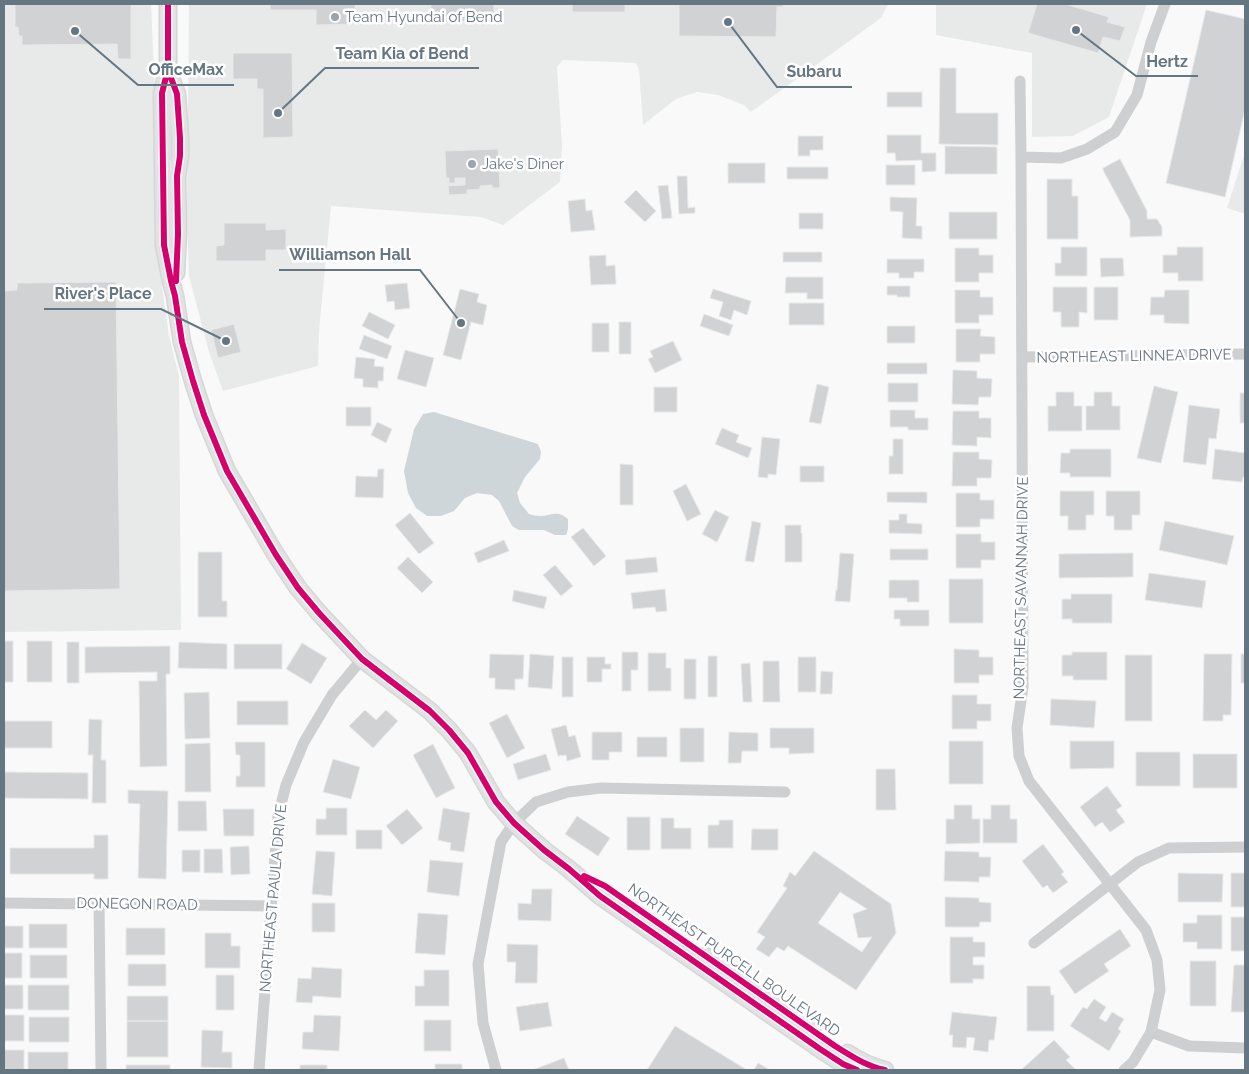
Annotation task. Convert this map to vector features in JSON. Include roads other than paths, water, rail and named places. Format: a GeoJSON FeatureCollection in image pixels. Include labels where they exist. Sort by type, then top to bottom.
{"type":"FeatureCollection","features":[{"type":"Feature","properties":{"kind":"street","name":"NORTHEAST PURCELL BOULEVARD"},"geometry":{"type":"LineString","coordinates":[[168,4],[168,69],[176,94],[180,138],[177,176],[178,234],[175,296],[182,342],[204,415],[226,471],[263,535],[298,588],[362,659],[430,711],[449,730],[468,753],[496,802],[514,823],[600,896],[828,1054],[857,1070]]}},
{"type":"Feature","properties":{"kind":"street"},"geometry":{"type":"LineString","coordinates":[[1021,157],[1061,158],[1088,149],[1115,132],[1137,95],[1151,42],[1165,4]]}},
{"type":"Feature","properties":{"kind":"street","name":"NORTHEAST SAVANNAH DRIVE"},"geometry":{"type":"LineString","coordinates":[[1020,81],[1023,687],[1017,728],[1019,756],[1029,781],[1146,930],[1157,960],[1160,990],[1150,1032],[1133,1062],[1124,1070]]}},
{"type":"Feature","properties":{"kind":"street","name":"NORTHEAST LINNEA DRIVE"},"geometry":{"type":"LineString","coordinates":[[1022,358],[1245,354]]}},
{"type":"Feature","properties":{"kind":"street","name":"NORTHEAST PAULA DRIVE"},"geometry":{"type":"LineString","coordinates":[[259,1070],[278,816],[286,785],[304,742],[327,703],[362,659]]}},
{"type":"Feature","properties":{"kind":"street"},"geometry":{"type":"LineString","coordinates":[[496,1070],[482,1023],[478,964],[501,842],[514,823],[536,802],[568,792],[601,788],[785,792]]}},
{"type":"Feature","properties":{"kind":"street"},"geometry":{"type":"LineString","coordinates":[[1034,944],[1138,862],[1169,848],[1245,847]]}},
{"type":"Feature","properties":{"kind":"street","name":"NORTHEAST PURCELL BOULEVARD"},"geometry":{"type":"LineString","coordinates":[[569,869],[605,886],[835,1046],[858,1060],[885,1070]]}},
{"type":"Feature","properties":{"kind":"street","name":"DONEGON ROAD"},"geometry":{"type":"LineString","coordinates":[[4,903],[271,906]]}},
{"type":"Feature","properties":{"kind":"street"},"geometry":{"type":"LineString","coordinates":[[99,904],[101,1070]]}},
{"type":"Feature","properties":{"kind":"street"},"geometry":{"type":"LineString","coordinates":[[1150,1032],[1189,1046],[1245,1048]]}},
{"type":"Feature","properties":{"kind":"place","name":"Team Hyundai of Bend"},"geometry":{"type":"Point","coordinates":[335,17]}},
{"type":"Feature","properties":{"kind":"place","name":"Subaru"},"geometry":{"type":"Point","coordinates":[728,22]}},
{"type":"Feature","properties":{"kind":"place","name":"Hertz"},"geometry":{"type":"Point","coordinates":[1076,30]}},
{"type":"Feature","properties":{"kind":"place","name":"OfficeMax"},"geometry":{"type":"Point","coordinates":[75,31]}},
{"type":"Feature","properties":{"kind":"place","name":"Team Kia of Bend"},"geometry":{"type":"Point","coordinates":[278,113]}},
{"type":"Feature","properties":{"kind":"place","name":"Jake's Diner"},"geometry":{"type":"Point","coordinates":[472,164]}},
{"type":"Feature","properties":{"kind":"place","name":"Williamson Hall"},"geometry":{"type":"Point","coordinates":[461,323]}},
{"type":"Feature","properties":{"kind":"place","name":"River's Place"},"geometry":{"type":"Point","coordinates":[226,341]}}]}
